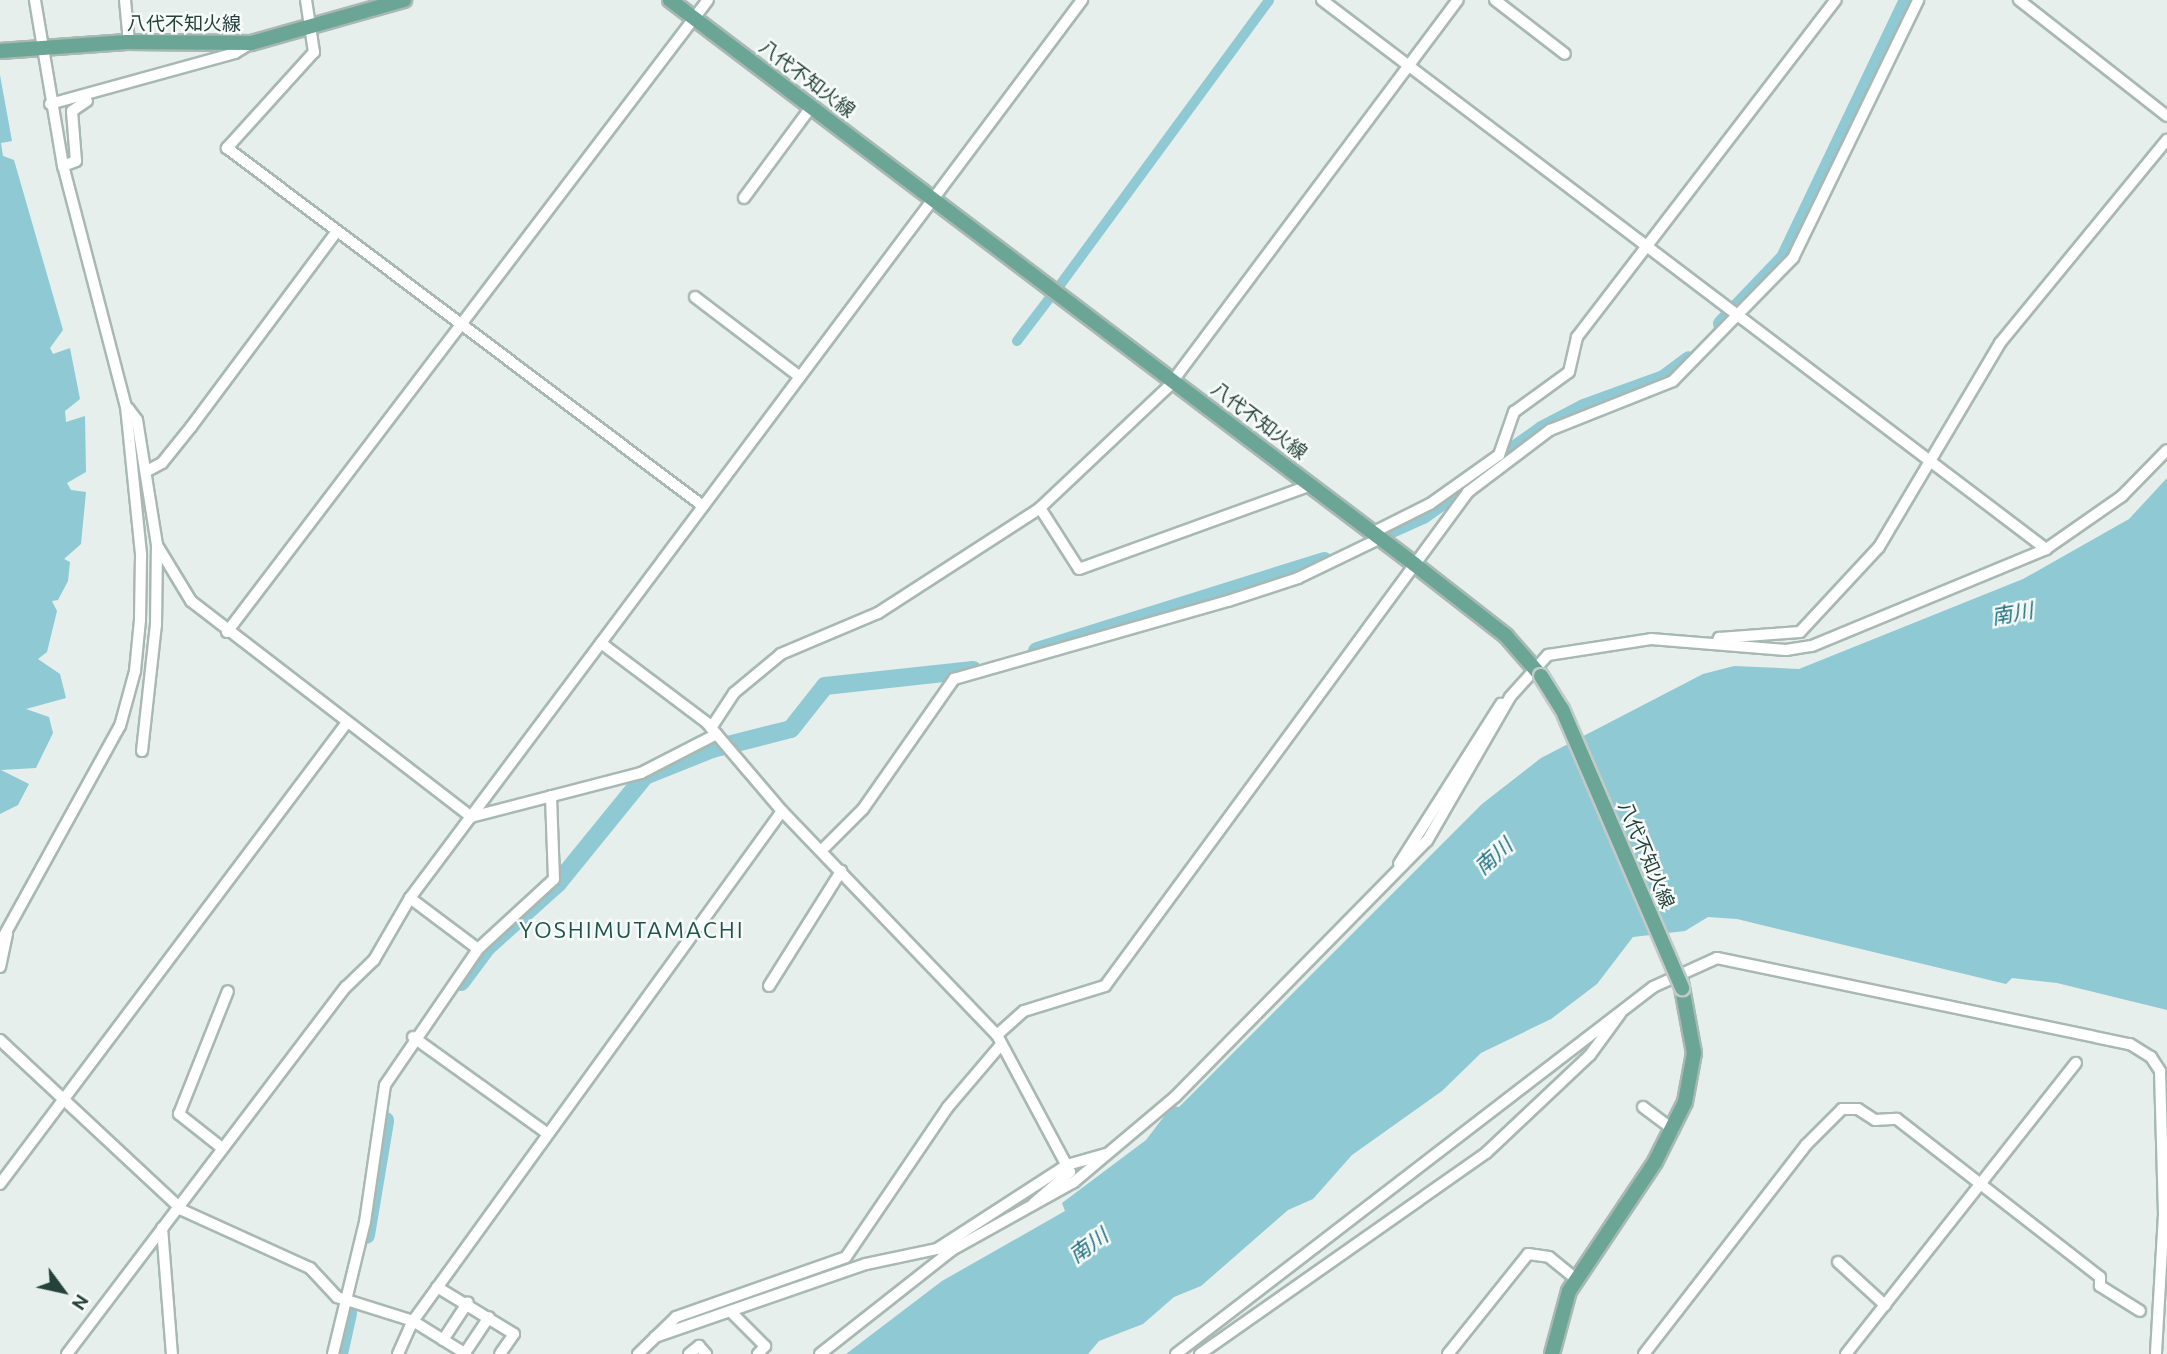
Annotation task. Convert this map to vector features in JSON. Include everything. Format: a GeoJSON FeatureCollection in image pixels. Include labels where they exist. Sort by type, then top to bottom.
{"type":"FeatureCollection","features":[{"type":"Feature","properties":{"kind":"main road","name":"八代不知火線"},"geometry":{"type":"LineString","coordinates":[[0,51],[129,42],[251,43],[404,0]]}},
{"type":"Feature","properties":{"kind":"main road","name":"八代不知火線"},"geometry":{"type":"LineString","coordinates":[[670,0],[1378,535],[1539,670],[1562,709],[1680,981],[1695,1053],[1674,1130],[1576,1279],[1552,1354]]}},
{"type":"Feature","properties":{"kind":"street"},"geometry":{"type":"LineString","coordinates":[[0,967],[3,938],[99,773],[120,726],[135,671],[141,554],[126,407],[63,166],[36,47],[35,0]]}},
{"type":"Feature","properties":{"kind":"street"},"geometry":{"type":"LineString","coordinates":[[125,0],[129,42]]}},
{"type":"Feature","properties":{"kind":"street"},"geometry":{"type":"LineString","coordinates":[[306,0],[314,52],[227,148],[335,234],[464,326],[703,506]]}},
{"type":"Feature","properties":{"kind":"street"},"geometry":{"type":"LineString","coordinates":[[226,632],[464,326],[708,0]]}},
{"type":"Feature","properties":{"kind":"street"},"geometry":{"type":"LineString","coordinates":[[67,1354],[346,987],[374,960],[410,898],[1082,0]]}},
{"type":"Feature","properties":{"kind":"street"},"geometry":{"type":"LineString","coordinates":[[1322,0],[1933,458],[2031,540],[2046,549]]}},
{"type":"Feature","properties":{"kind":"street"},"geometry":{"type":"LineString","coordinates":[[471,817],[641,773],[717,734],[734,694],[764,666],[878,613],[1040,509],[1174,380],[1458,0]]}},
{"type":"Feature","properties":{"kind":"street"},"geometry":{"type":"LineString","coordinates":[[1495,0],[1565,54]]}},
{"type":"Feature","properties":{"kind":"street"},"geometry":{"type":"LineString","coordinates":[[822,850],[863,809],[954,679],[1228,601],[1298,578],[1430,504],[1496,458],[1514,412],[1569,372],[1577,337],[1836,0]]}},
{"type":"Feature","properties":{"kind":"street"},"geometry":{"type":"LineString","coordinates":[[638,1354],[676,1317],[846,1257],[948,1107],[1024,1010],[1105,986],[1468,492],[1550,430],[1673,381],[1735,311],[1793,258],[1918,0]]}},
{"type":"Feature","properties":{"kind":"street"},"geometry":{"type":"LineString","coordinates":[[2019,0],[2167,117]]}},
{"type":"Feature","properties":{"kind":"street"},"geometry":{"type":"LineString","coordinates":[[50,104],[235,53],[251,43]]}},
{"type":"Feature","properties":{"kind":"street"},"geometry":{"type":"LineString","coordinates":[[63,166],[76,161],[74,108],[136,80]]}},
{"type":"Feature","properties":{"kind":"street"},"geometry":{"type":"LineString","coordinates":[[744,198],[811,107]]}},
{"type":"Feature","properties":{"kind":"street"},"geometry":{"type":"LineString","coordinates":[[1716,645],[1719,638],[1791,636],[1809,624],[1879,547],[2000,343],[2167,140]]}},
{"type":"Feature","properties":{"kind":"street"},"geometry":{"type":"LineString","coordinates":[[147,471],[162,463],[191,427],[335,234]]}},
{"type":"Feature","properties":{"kind":"street"},"geometry":{"type":"LineString","coordinates":[[695,297],[800,377]]}},
{"type":"Feature","properties":{"kind":"street"},"geometry":{"type":"LineString","coordinates":[[126,407],[137,421],[158,545],[156,625],[142,751]]}},
{"type":"Feature","properties":{"kind":"street"},"geometry":{"type":"LineString","coordinates":[[820,1354],[942,1257],[1032,1206],[1115,1152],[1394,876],[1450,809],[1510,697],[1539,670],[1575,648],[1617,648],[1651,639],[1799,650],[2046,549],[2122,496],[2167,450]]}},
{"type":"Feature","properties":{"kind":"street"},"geometry":{"type":"LineString","coordinates":[[1040,509],[1079,569],[1311,485]]}},
{"type":"Feature","properties":{"kind":"street"},"geometry":{"type":"LineString","coordinates":[[2015,563],[2031,540]]}},
{"type":"Feature","properties":{"kind":"street"},"geometry":{"type":"LineString","coordinates":[[158,545],[191,601],[226,632],[345,725],[471,817]]}},
{"type":"Feature","properties":{"kind":"street"},"geometry":{"type":"LineString","coordinates":[[601,643],[717,734],[782,811],[822,850],[998,1041],[1070,1172],[1032,1206]]}},
{"type":"Feature","properties":{"kind":"street"},"geometry":{"type":"LineString","coordinates":[[0,1184],[345,725]]}},
{"type":"Feature","properties":{"kind":"street"},"geometry":{"type":"LineString","coordinates":[[333,1354],[350,1301],[376,1163],[385,1085],[414,1037],[478,949],[554,879],[551,796]]}},
{"type":"Feature","properties":{"kind":"street"},"geometry":{"type":"LineString","coordinates":[[398,1354],[413,1321],[437,1287],[782,811]]}},
{"type":"Feature","properties":{"kind":"street"},"geometry":{"type":"LineString","coordinates":[[769,986],[841,871]]}},
{"type":"Feature","properties":{"kind":"street"},"geometry":{"type":"LineString","coordinates":[[410,898],[478,949]]}},
{"type":"Feature","properties":{"kind":"street"},"geometry":{"type":"LineString","coordinates":[[1176,1354],[1623,1010],[1680,981],[1708,961],[1728,958],[2143,1051],[2160,1071],[2164,1213],[2156,1354]]}},
{"type":"Feature","properties":{"kind":"street"},"geometry":{"type":"LineString","coordinates":[[222,1148],[179,1114],[228,991]]}},
{"type":"Feature","properties":{"kind":"street"},"geometry":{"type":"LineString","coordinates":[[1200,1354],[1486,1153],[1590,1055],[1623,1010]]}},
{"type":"Feature","properties":{"kind":"street"},"geometry":{"type":"LineString","coordinates":[[414,1037],[548,1134]]}},
{"type":"Feature","properties":{"kind":"street"},"geometry":{"type":"LineString","coordinates":[[0,1040],[65,1097],[179,1206],[310,1268],[332,1293],[413,1321],[465,1354],[489,1317]]}},
{"type":"Feature","properties":{"kind":"street"},"geometry":{"type":"LineString","coordinates":[[1846,1354],[2076,1063]]}},
{"type":"Feature","properties":{"kind":"street"},"geometry":{"type":"LineString","coordinates":[[1643,1107],[1674,1130]]}},
{"type":"Feature","properties":{"kind":"street"},"geometry":{"type":"LineString","coordinates":[[1644,1354],[1807,1145],[1842,1109],[1858,1109],[1875,1120],[1897,1119],[2100,1277],[2100,1286],[2140,1311]]}},
{"type":"Feature","properties":{"kind":"street"},"geometry":{"type":"LineString","coordinates":[[655,1337],[732,1313],[866,1264],[937,1249],[1067,1165],[1115,1152]]}},
{"type":"Feature","properties":{"kind":"street"},"geometry":{"type":"LineString","coordinates":[[162,1228],[172,1354]]}},
{"type":"Feature","properties":{"kind":"street"},"geometry":{"type":"LineString","coordinates":[[1448,1354],[1528,1254],[1549,1257],[1576,1279]]}},
{"type":"Feature","properties":{"kind":"street"},"geometry":{"type":"LineString","coordinates":[[1838,1262],[1885,1305]]}},
{"type":"Feature","properties":{"kind":"street"},"geometry":{"type":"LineString","coordinates":[[437,1287],[468,1302],[514,1334],[500,1354]]}},
{"type":"Feature","properties":{"kind":"street"},"geometry":{"type":"LineString","coordinates":[[443,1340],[468,1302]]}},
{"type":"Feature","properties":{"kind":"street"},"geometry":{"type":"LineString","coordinates":[[732,1313],[765,1346],[758,1354]]}},
{"type":"Feature","properties":{"kind":"street"},"geometry":{"type":"LineString","coordinates":[[689,1354],[699,1346],[706,1354]]}},
{"type":"Feature","properties":{"kind":"water"},"geometry":{"type":"Polygon","coordinates":[[[0,75],[12,141],[1,143],[3,156],[14,160],[63,330],[50,348],[53,354],[70,348],[80,399],[65,411],[66,422],[85,416],[86,472],[67,483],[71,490],[86,492],[81,544],[64,559],[70,562],[68,581],[58,600],[52,601],[57,611],[47,652],[38,659],[60,674],[66,698],[26,709],[49,717],[53,733],[36,768],[1,770],[29,784],[18,805],[0,814],[0,75]]]}},
{"type":"Feature","properties":{"kind":"water","name":"南川"},"geometry":{"type":"Polygon","coordinates":[[[2167,478],[2167,1010],[2057,983],[2012,978],[2006,984],[1737,919],[1708,917],[1685,931],[1633,937],[1597,984],[1551,1019],[1481,1053],[1442,1091],[1352,1155],[1313,1199],[1288,1210],[1201,1286],[1174,1297],[1143,1324],[1099,1341],[1088,1354],[846,1354],[942,1281],[1065,1211],[1062,1203],[1146,1140],[1172,1106],[1179,1107],[1482,804],[1541,758],[1703,674],[1734,666],[1799,669],[2023,579],[2129,519],[2167,478]]]}},
{"type":"Feature","properties":{"kind":"waterway"},"geometry":{"type":"LineString","coordinates":[[1060,285],[1269,0]]}},
{"type":"Feature","properties":{"kind":"waterway"},"geometry":{"type":"LineString","coordinates":[[1722,324],[1785,258],[1908,0]]}},
{"type":"Feature","properties":{"kind":"waterway"},"geometry":{"type":"LineString","coordinates":[[1017,341],[1049,299]]}},
{"type":"Feature","properties":{"kind":"waterway"},"geometry":{"type":"LineString","coordinates":[[1387,531],[1423,515],[1542,430],[1584,408],[1664,379],[1689,360]]}},
{"type":"Feature","properties":{"kind":"waterway"},"geometry":{"type":"LineString","coordinates":[[1037,651],[1324,561]]}},
{"type":"Feature","properties":{"kind":"waterway"},"geometry":{"type":"LineString","coordinates":[[461,982],[487,947],[558,883],[645,776],[712,749],[791,729],[825,686],[973,670]]}},
{"type":"Feature","properties":{"kind":"waterway"},"geometry":{"type":"LineString","coordinates":[[366,1235],[385,1121]]}},
{"type":"Feature","properties":{"kind":"waterway"},"geometry":{"type":"LineString","coordinates":[[339,1354],[348,1313]]}},
{"type":"Feature","properties":{"kind":"district","name":"YOSHIMUTAMACHI"},"geometry":{"type":"Point","coordinates":[632,930]}}]}
